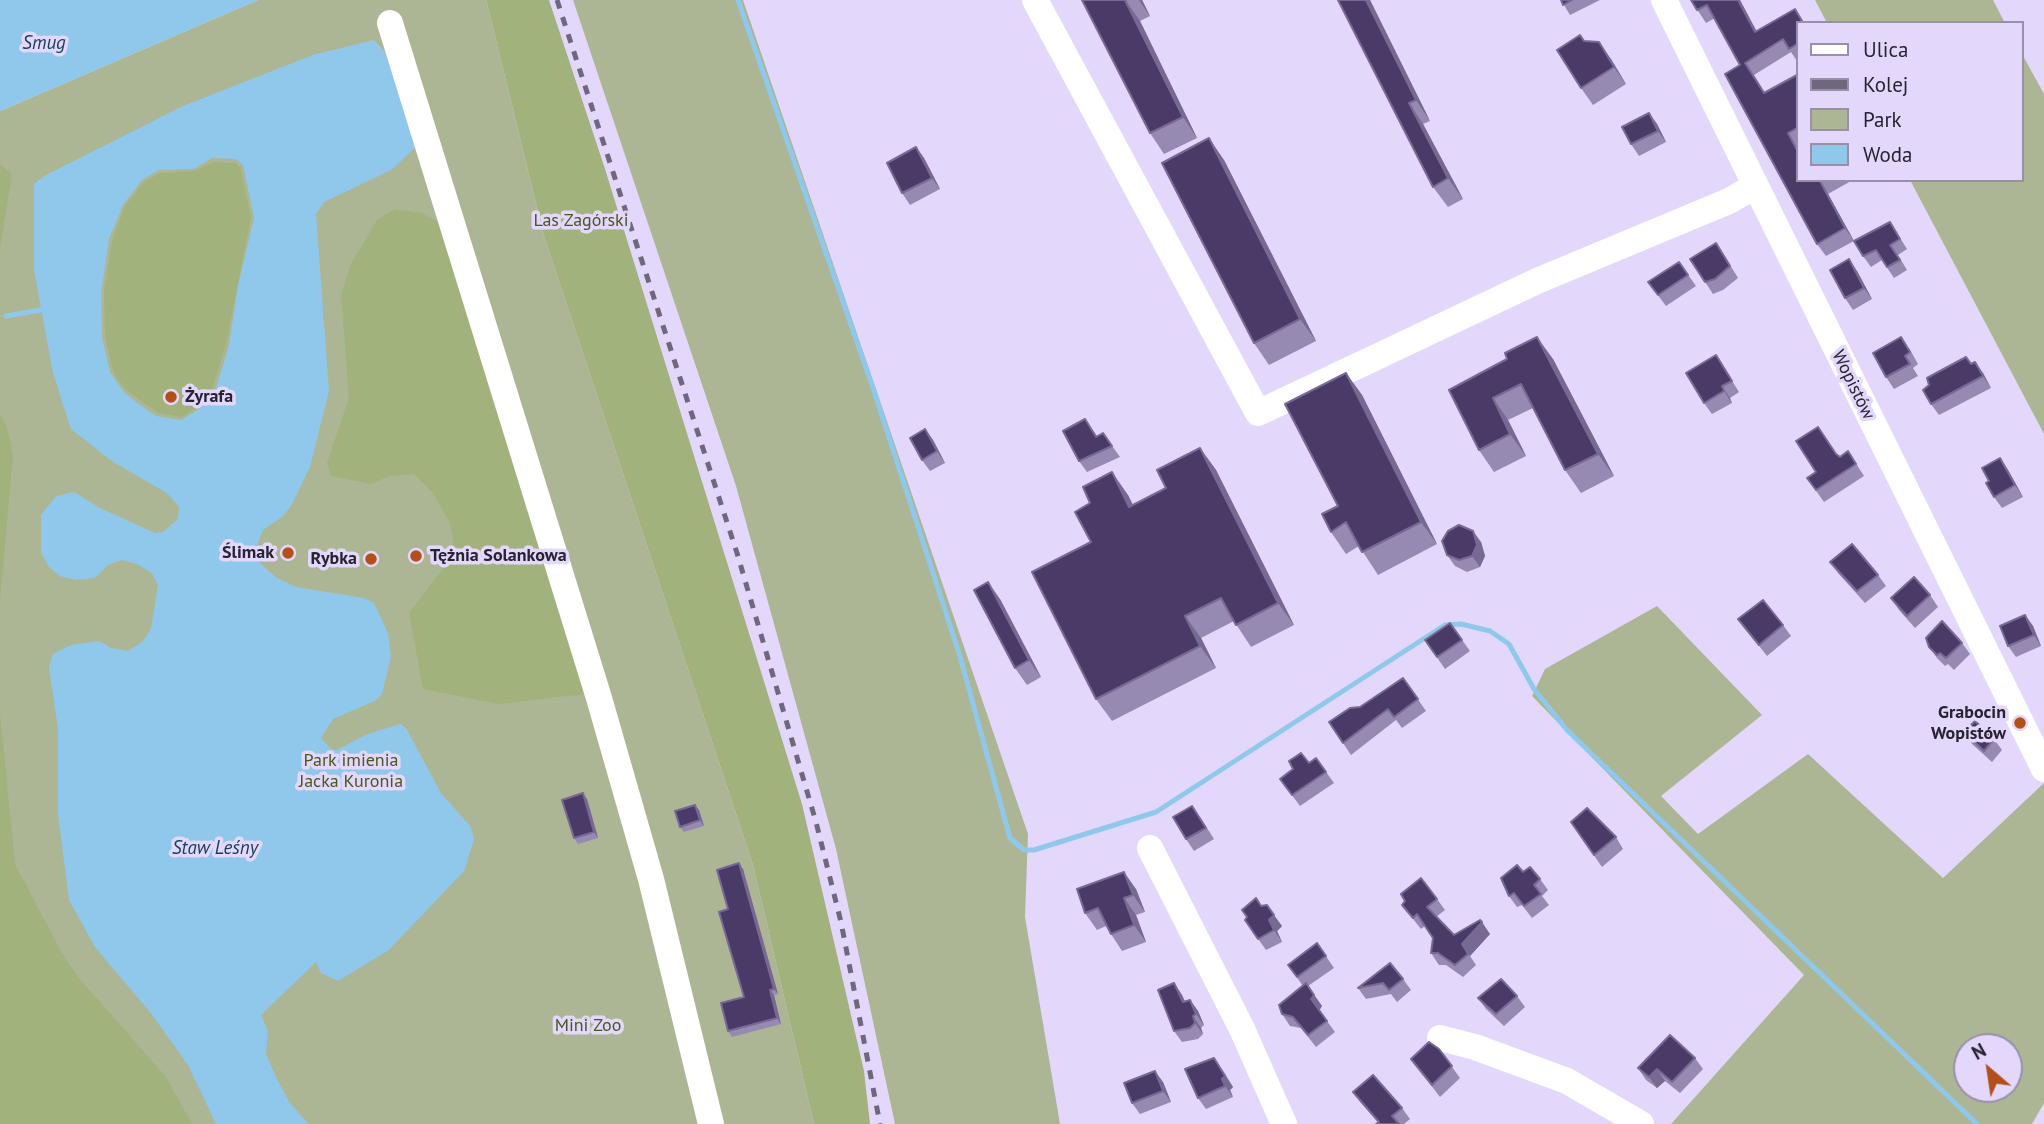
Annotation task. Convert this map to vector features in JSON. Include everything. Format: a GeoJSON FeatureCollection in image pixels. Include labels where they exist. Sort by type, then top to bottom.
{"type":"FeatureCollection","features":[{"type":"Feature","properties":{"kind":"street"},"geometry":{"type":"LineString","coordinates":[[1035,0],[1258,413],[1537,281],[1729,201],[1755,186]]}},
{"type":"Feature","properties":{"kind":"street","name":"Wopistów"},"geometry":{"type":"LineString","coordinates":[[1664,0],[2044,769]]}},
{"type":"Feature","properties":{"kind":"street"},"geometry":{"type":"LineString","coordinates":[[390,23],[603,711],[651,879],[711,1124]]}},
{"type":"Feature","properties":{"kind":"street"},"geometry":{"type":"LineString","coordinates":[[1150,848],[1242,1030],[1284,1124]]}},
{"type":"Feature","properties":{"kind":"street"},"geometry":{"type":"LineString","coordinates":[[1440,1038],[1567,1081],[1641,1124]]}},
{"type":"Feature","properties":{"kind":"green space","name":"Park imienia Jacka Kuronia"},"geometry":{"type":"Polygon","coordinates":[[[258,0],[486,0],[544,236],[753,865],[814,1124],[0,1124],[0,111],[258,0]]]}},
{"type":"Feature","properties":{"kind":"green space","name":"Las Zagórski"},"geometry":{"type":"Polygon","coordinates":[[[486,0],[549,0],[605,169],[802,804],[864,1071],[870,1124],[814,1124],[753,865],[544,236],[486,0]]]}},
{"type":"Feature","properties":{"kind":"green space"},"geometry":{"type":"Polygon","coordinates":[[[573,0],[743,0],[1028,834],[1025,917],[1060,1124],[895,1124],[836,849],[736,486],[573,0]]]}},
{"type":"Feature","properties":{"kind":"green space"},"geometry":{"type":"Polygon","coordinates":[[[1815,0],[1993,0],[2004,21],[1826,21],[1815,0]]]}},
{"type":"Feature","properties":{"kind":"green space"},"geometry":{"type":"Polygon","coordinates":[[[2023,56],[2044,94],[2044,434],[1911,182],[2023,182],[2023,56]]]}},
{"type":"Feature","properties":{"kind":"green space"},"geometry":{"type":"Polygon","coordinates":[[[213,162],[235,163],[240,167],[251,217],[226,344],[212,390],[200,405],[182,417],[158,413],[126,390],[113,372],[105,336],[104,293],[112,241],[125,206],[144,182],[160,173],[194,171],[213,162]]]}},
{"type":"Feature","properties":{"kind":"green space"},"geometry":{"type":"Polygon","coordinates":[[[0,164],[12,174],[0,249],[0,164]]]}},
{"type":"Feature","properties":{"kind":"green space"},"geometry":{"type":"Polygon","coordinates":[[[395,209],[422,213],[440,223],[585,694],[499,704],[423,689],[409,613],[455,553],[450,523],[433,493],[414,474],[390,476],[371,484],[331,476],[327,463],[349,398],[341,295],[351,264],[377,220],[395,209]]]}},
{"type":"Feature","properties":{"kind":"green space"},"geometry":{"type":"Polygon","coordinates":[[[0,414],[7,427],[13,456],[0,601],[0,414]]]}},
{"type":"Feature","properties":{"kind":"green space"},"geometry":{"type":"Polygon","coordinates":[[[1657,606],[1762,715],[1661,796],[1698,834],[1808,754],[1943,878],[2044,783],[2044,1103],[2032,1124],[1671,1124],[1804,975],[1532,696],[1545,669],[1657,606]]]}},
{"type":"Feature","properties":{"kind":"green space"},"geometry":{"type":"Polygon","coordinates":[[[0,712],[15,864],[62,953],[78,977],[166,1077],[192,1124],[0,1124],[0,712]]]}},
{"type":"Feature","properties":{"kind":"water","name":"Smug"},"geometry":{"type":"Polygon","coordinates":[[[0,0],[258,0],[0,111],[0,0]]]}},
{"type":"Feature","properties":{"kind":"water","name":"Staw Leśny"},"geometry":{"type":"Polygon","coordinates":[[[374,40],[384,51],[402,91],[415,148],[391,170],[324,202],[316,214],[329,391],[310,467],[291,506],[282,517],[263,530],[254,552],[259,562],[277,578],[296,587],[364,598],[374,603],[388,633],[391,657],[382,694],[375,701],[333,719],[321,738],[331,749],[337,750],[365,735],[400,724],[406,728],[441,793],[471,827],[474,840],[464,871],[389,950],[338,981],[321,973],[316,962],[261,1015],[268,1031],[266,1054],[276,1077],[289,1102],[309,1124],[216,1124],[188,1065],[150,1012],[95,947],[69,900],[58,814],[58,729],[49,667],[53,654],[71,645],[99,641],[111,648],[128,651],[142,642],[151,629],[158,585],[152,573],[137,564],[122,560],[108,565],[95,578],[76,580],[60,576],[49,567],[41,553],[41,515],[56,496],[74,492],[100,508],[155,533],[163,532],[178,519],[179,507],[167,493],[113,462],[71,429],[53,373],[34,270],[34,184],[44,176],[183,106],[313,55],[374,40]],[[212,158],[194,169],[159,170],[142,180],[123,205],[109,239],[101,293],[102,337],[110,372],[123,391],[156,416],[181,420],[202,407],[215,391],[229,345],[238,286],[254,218],[243,165],[236,159],[212,158]]]}},
{"type":"Feature","properties":{"kind":"building"},"geometry":{"type":"Polygon","coordinates":[[[1082,0],[1125,0],[1183,117],[1150,133],[1082,0]]]}},
{"type":"Feature","properties":{"kind":"building"},"geometry":{"type":"Polygon","coordinates":[[[1338,0],[1366,0],[1416,100],[1409,103],[1448,178],[1433,187],[1338,0]]]}},
{"type":"Feature","properties":{"kind":"building"},"geometry":{"type":"Polygon","coordinates":[[[1691,0],[1738,0],[1755,32],[1795,9],[1802,21],[1796,21],[1796,45],[1789,49],[1783,39],[1745,63],[1764,93],[1796,76],[1796,129],[1788,133],[1796,148],[1796,182],[1821,182],[1845,228],[1817,244],[1725,74],[1740,65],[1707,5],[1697,10],[1691,0]]]}},
{"type":"Feature","properties":{"kind":"building"},"geometry":{"type":"Polygon","coordinates":[[[1580,35],[1584,41],[1599,42],[1614,67],[1581,88],[1557,50],[1580,35]]]}},
{"type":"Feature","properties":{"kind":"building"},"geometry":{"type":"Polygon","coordinates":[[[1649,113],[1658,131],[1631,144],[1622,127],[1649,113]]]}},
{"type":"Feature","properties":{"kind":"building"},"geometry":{"type":"Polygon","coordinates":[[[1209,138],[1300,319],[1254,343],[1162,163],[1209,138]]]}},
{"type":"Feature","properties":{"kind":"building"},"geometry":{"type":"Polygon","coordinates":[[[916,147],[932,178],[902,193],[887,163],[916,147]]]}},
{"type":"Feature","properties":{"kind":"building"},"geometry":{"type":"Polygon","coordinates":[[[1890,222],[1900,239],[1890,245],[1900,260],[1887,267],[1876,250],[1863,256],[1854,241],[1890,222]]]}},
{"type":"Feature","properties":{"kind":"building"},"geometry":{"type":"Polygon","coordinates":[[[1716,243],[1730,266],[1715,279],[1705,282],[1690,259],[1716,243]]]}},
{"type":"Feature","properties":{"kind":"building"},"geometry":{"type":"Polygon","coordinates":[[[1849,259],[1864,288],[1845,298],[1830,270],[1849,259]]]}},
{"type":"Feature","properties":{"kind":"building"},"geometry":{"type":"Polygon","coordinates":[[[1679,262],[1688,275],[1658,295],[1648,282],[1679,262]]]}},
{"type":"Feature","properties":{"kind":"building"},"geometry":{"type":"Polygon","coordinates":[[[1537,337],[1598,454],[1565,470],[1521,384],[1493,398],[1510,434],[1479,450],[1449,390],[1507,359],[1505,353],[1537,337]]]}},
{"type":"Feature","properties":{"kind":"building"},"geometry":{"type":"Polygon","coordinates":[[[1901,337],[1910,352],[1905,356],[1910,364],[1886,377],[1873,353],[1901,337]]]}},
{"type":"Feature","properties":{"kind":"building"},"geometry":{"type":"Polygon","coordinates":[[[1716,355],[1732,381],[1722,386],[1724,391],[1704,403],[1686,373],[1716,355]]]}},
{"type":"Feature","properties":{"kind":"building"},"geometry":{"type":"Polygon","coordinates":[[[1966,357],[1971,364],[1975,362],[1983,376],[1931,404],[1923,390],[1929,385],[1927,378],[1966,357]]]}},
{"type":"Feature","properties":{"kind":"building"},"geometry":{"type":"Polygon","coordinates":[[[1346,373],[1421,522],[1362,552],[1346,522],[1331,532],[1322,514],[1338,506],[1285,404],[1346,373]]]}},
{"type":"Feature","properties":{"kind":"building"},"geometry":{"type":"Polygon","coordinates":[[[1085,419],[1096,437],[1103,433],[1112,446],[1079,461],[1063,431],[1085,419]]]}},
{"type":"Feature","properties":{"kind":"building"},"geometry":{"type":"Polygon","coordinates":[[[1818,427],[1836,454],[1840,457],[1848,451],[1856,464],[1816,490],[1807,478],[1816,472],[1796,441],[1818,427]]]}},
{"type":"Feature","properties":{"kind":"building"},"geometry":{"type":"Polygon","coordinates":[[[925,429],[937,451],[922,460],[910,438],[925,429]]]}},
{"type":"Feature","properties":{"kind":"building"},"geometry":{"type":"Polygon","coordinates":[[[1200,448],[1278,603],[1236,625],[1221,598],[1185,616],[1200,646],[1096,699],[1032,572],[1091,542],[1075,512],[1090,503],[1083,487],[1112,472],[1129,507],[1166,488],[1157,470],[1200,448]]]}},
{"type":"Feature","properties":{"kind":"building"},"geometry":{"type":"Polygon","coordinates":[[[2000,458],[2015,485],[1994,497],[1982,468],[2000,458]]]}},
{"type":"Feature","properties":{"kind":"building"},"geometry":{"type":"Polygon","coordinates":[[[1459,525],[1473,531],[1477,545],[1472,556],[1459,560],[1447,555],[1442,541],[1448,531],[1459,525]]]}},
{"type":"Feature","properties":{"kind":"building"},"geometry":{"type":"Polygon","coordinates":[[[1852,544],[1878,575],[1857,591],[1830,562],[1852,544]]]}},
{"type":"Feature","properties":{"kind":"building"},"geometry":{"type":"Polygon","coordinates":[[[1914,577],[1930,595],[1907,616],[1891,598],[1914,577]]]}},
{"type":"Feature","properties":{"kind":"building"},"geometry":{"type":"Polygon","coordinates":[[[988,582],[1029,660],[1015,668],[974,590],[988,582]]]}},
{"type":"Feature","properties":{"kind":"building"},"geometry":{"type":"Polygon","coordinates":[[[1763,600],[1783,625],[1759,645],[1738,619],[1763,600]]]}},
{"type":"Feature","properties":{"kind":"building"},"geometry":{"type":"Polygon","coordinates":[[[2025,615],[2034,635],[2008,646],[2000,626],[2025,615]]]}},
{"type":"Feature","properties":{"kind":"building"},"geometry":{"type":"Polygon","coordinates":[[[1942,621],[1962,643],[1946,658],[1940,653],[1937,655],[1929,647],[1926,638],[1942,621]]]}},
{"type":"Feature","properties":{"kind":"building"},"geometry":{"type":"Polygon","coordinates":[[[1450,623],[1462,640],[1437,657],[1425,640],[1450,623]]]}},
{"type":"Feature","properties":{"kind":"building"},"geometry":{"type":"Polygon","coordinates":[[[1403,678],[1418,699],[1394,717],[1388,709],[1343,743],[1329,722],[1350,708],[1360,707],[1403,678]]]}},
{"type":"Feature","properties":{"kind":"building"},"geometry":{"type":"Polygon","coordinates":[[[1975,721],[1994,739],[1984,751],[1964,732],[1975,721]]]}},
{"type":"Feature","properties":{"kind":"building"},"geometry":{"type":"Polygon","coordinates":[[[1301,753],[1309,763],[1316,758],[1326,772],[1292,795],[1280,779],[1293,769],[1289,761],[1301,753]]]}},
{"type":"Feature","properties":{"kind":"building"},"geometry":{"type":"Polygon","coordinates":[[[583,793],[594,832],[574,838],[562,800],[583,793]]]}},
{"type":"Feature","properties":{"kind":"building"},"geometry":{"type":"Polygon","coordinates":[[[695,805],[700,820],[680,827],[675,811],[695,805]]]}},
{"type":"Feature","properties":{"kind":"building"},"geometry":{"type":"Polygon","coordinates":[[[1192,806],[1206,828],[1186,839],[1173,817],[1192,806]]]}},
{"type":"Feature","properties":{"kind":"building"},"geometry":{"type":"Polygon","coordinates":[[[1587,808],[1616,837],[1594,855],[1571,822],[1587,808]]]}},
{"type":"Feature","properties":{"kind":"building"},"geometry":{"type":"Polygon","coordinates":[[[739,863],[774,989],[770,990],[777,1018],[728,1031],[721,1003],[744,997],[719,912],[728,909],[717,870],[739,863]]]}},
{"type":"Feature","properties":{"kind":"building"},"geometry":{"type":"Polygon","coordinates":[[[1517,865],[1523,872],[1530,867],[1540,879],[1534,885],[1541,894],[1524,906],[1514,893],[1509,896],[1501,878],[1517,865]]]}},
{"type":"Feature","properties":{"kind":"building"},"geometry":{"type":"Polygon","coordinates":[[[1124,872],[1133,895],[1124,898],[1134,925],[1111,934],[1098,908],[1085,913],[1077,889],[1124,872]]]}},
{"type":"Feature","properties":{"kind":"building"},"geometry":{"type":"Polygon","coordinates":[[[1421,878],[1437,899],[1427,907],[1454,935],[1480,920],[1482,922],[1462,944],[1468,954],[1455,965],[1438,953],[1431,953],[1433,938],[1417,914],[1413,918],[1402,905],[1405,901],[1401,894],[1421,878]]]}},
{"type":"Feature","properties":{"kind":"building"},"geometry":{"type":"Polygon","coordinates":[[[1256,898],[1261,906],[1267,905],[1274,915],[1269,920],[1274,930],[1258,939],[1245,920],[1247,917],[1242,910],[1256,898]]]}},
{"type":"Feature","properties":{"kind":"building"},"geometry":{"type":"Polygon","coordinates":[[[1317,943],[1326,956],[1297,977],[1288,965],[1317,943]]]}},
{"type":"Feature","properties":{"kind":"building"},"geometry":{"type":"Polygon","coordinates":[[[1390,963],[1403,979],[1389,990],[1383,983],[1358,988],[1390,963]]]}},
{"type":"Feature","properties":{"kind":"building"},"geometry":{"type":"Polygon","coordinates":[[[1501,979],[1517,996],[1496,1014],[1478,998],[1501,979]]]}},
{"type":"Feature","properties":{"kind":"building"},"geometry":{"type":"Polygon","coordinates":[[[1174,983],[1183,1002],[1190,1000],[1196,1014],[1193,1016],[1195,1023],[1190,1028],[1174,1031],[1158,990],[1174,983]]]}},
{"type":"Feature","properties":{"kind":"building"},"geometry":{"type":"Polygon","coordinates":[[[1306,983],[1314,995],[1311,999],[1327,1021],[1308,1035],[1293,1017],[1282,1014],[1279,1005],[1306,983]]]}},
{"type":"Feature","properties":{"kind":"building"},"geometry":{"type":"Polygon","coordinates":[[[1670,1035],[1695,1058],[1672,1082],[1657,1069],[1649,1077],[1638,1068],[1670,1035]]]}},
{"type":"Feature","properties":{"kind":"building"},"geometry":{"type":"Polygon","coordinates":[[[1429,1042],[1439,1049],[1452,1066],[1432,1085],[1411,1059],[1429,1042]]]}},
{"type":"Feature","properties":{"kind":"building"},"geometry":{"type":"Polygon","coordinates":[[[1214,1058],[1225,1076],[1222,1079],[1225,1086],[1198,1098],[1185,1069],[1214,1058]]]}},
{"type":"Feature","properties":{"kind":"building"},"geometry":{"type":"Polygon","coordinates":[[[1155,1071],[1163,1091],[1132,1103],[1124,1083],[1155,1071]]]}},
{"type":"Feature","properties":{"kind":"building"},"geometry":{"type":"Polygon","coordinates":[[[1373,1075],[1402,1108],[1392,1116],[1399,1124],[1376,1124],[1379,1122],[1353,1092],[1373,1075]]]}},
{"type":"Feature","properties":{"kind":"waterway"},"geometry":{"type":"LineString","coordinates":[[738,0],[873,388],[959,653],[1010,838],[1024,850],[1034,850],[1156,812],[1445,625],[1461,624],[1490,631],[1509,644],[1534,689],[1567,730],[1977,1124]]}},
{"type":"Feature","properties":{"kind":"waterway"},"geometry":{"type":"LineString","coordinates":[[6,316],[41,310]]}},
{"type":"Feature","properties":{"kind":"railway"},"geometry":{"type":"LineString","coordinates":[[557,0],[737,553],[816,822],[841,922],[880,1124]]}},
{"type":"Feature","properties":{"kind":"place","name":"Żyrafa"},"geometry":{"type":"Point","coordinates":[171,397]}},
{"type":"Feature","properties":{"kind":"place","name":"Ślimak"},"geometry":{"type":"Point","coordinates":[288,553]}},
{"type":"Feature","properties":{"kind":"place","name":"Tężnia Solankowa"},"geometry":{"type":"Point","coordinates":[416,556]}},
{"type":"Feature","properties":{"kind":"place","name":"Rybka"},"geometry":{"type":"Point","coordinates":[371,559]}},
{"type":"Feature","properties":{"kind":"place","name":"Grabocin Wopistów"},"geometry":{"type":"Point","coordinates":[2020,723]}},
{"type":"Feature","properties":{"kind":"park label","name":"Mini Zoo"},"geometry":{"type":"Point","coordinates":[588,1026]}}]}
